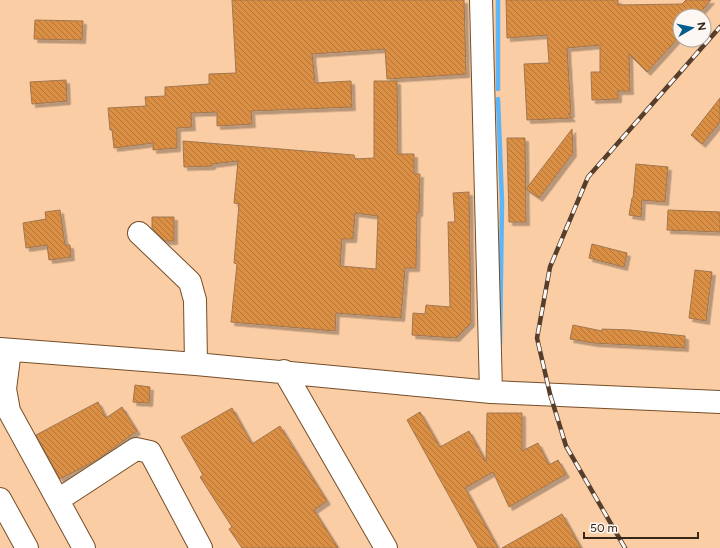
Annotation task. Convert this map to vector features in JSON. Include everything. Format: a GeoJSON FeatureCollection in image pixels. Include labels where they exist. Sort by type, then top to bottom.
{"type":"FeatureCollection","features":[{"type":"Feature","properties":{"kind":"street"},"geometry":{"type":"LineString","coordinates":[[481,0],[491,392]]}},
{"type":"Feature","properties":{"kind":"street"},"geometry":{"type":"LineString","coordinates":[[139,233],[190,282],[195,300],[196,364]]}},
{"type":"Feature","properties":{"kind":"street"},"geometry":{"type":"LineString","coordinates":[[84,548],[9,411],[5,389],[5,350],[284,371],[491,392],[720,402]]}},
{"type":"Feature","properties":{"kind":"street"},"geometry":{"type":"LineString","coordinates":[[284,371],[386,548]]}},
{"type":"Feature","properties":{"kind":"street"},"geometry":{"type":"LineString","coordinates":[[58,500],[136,449],[150,452],[201,548]]}},
{"type":"Feature","properties":{"kind":"street"},"geometry":{"type":"LineString","coordinates":[[0,499],[27,548]]}},
{"type":"Feature","properties":{"kind":"building"},"geometry":{"type":"Polygon","coordinates":[[[232,0],[464,0],[466,74],[387,79],[385,49],[312,54],[315,83],[351,81],[352,107],[251,111],[252,124],[217,126],[217,112],[191,113],[192,127],[177,128],[177,148],[153,150],[153,143],[114,148],[112,130],[110,130],[108,108],[146,106],[145,97],[165,96],[165,87],[209,84],[209,74],[236,73],[232,0]]]}},
{"type":"Feature","properties":{"kind":"building"},"geometry":{"type":"Polygon","coordinates":[[[506,0],[618,0],[618,5],[682,4],[686,0],[711,0],[704,8],[672,8],[672,45],[647,72],[629,54],[630,91],[618,91],[618,99],[592,100],[591,72],[600,72],[600,45],[567,48],[571,114],[568,114],[572,118],[527,120],[524,64],[549,63],[547,35],[507,38],[506,0]]]}},
{"type":"Feature","properties":{"kind":"building"},"geometry":{"type":"Polygon","coordinates":[[[35,20],[83,21],[82,40],[34,39],[35,20]]]}},
{"type":"Feature","properties":{"kind":"building"},"geometry":{"type":"Polygon","coordinates":[[[66,80],[67,101],[32,104],[30,82],[66,80]]]}},
{"type":"Feature","properties":{"kind":"building"},"geometry":{"type":"Polygon","coordinates":[[[374,81],[397,81],[398,154],[414,154],[414,174],[420,174],[419,213],[417,213],[416,268],[405,268],[401,318],[336,313],[335,331],[231,322],[237,264],[234,263],[239,204],[234,203],[238,161],[212,164],[212,166],[184,167],[183,141],[354,155],[355,159],[374,158],[374,81]],[[355,213],[353,239],[342,239],[340,266],[376,269],[378,216],[355,213]]]}},
{"type":"Feature","properties":{"kind":"building"},"geometry":{"type":"Polygon","coordinates":[[[720,98],[720,122],[702,144],[691,135],[720,98]]]}},
{"type":"Feature","properties":{"kind":"building"},"geometry":{"type":"Polygon","coordinates":[[[572,129],[573,153],[539,198],[526,189],[572,129]]]}},
{"type":"Feature","properties":{"kind":"building"},"geometry":{"type":"Polygon","coordinates":[[[507,138],[525,138],[526,222],[509,222],[507,138]]]}},
{"type":"Feature","properties":{"kind":"building"},"geometry":{"type":"Polygon","coordinates":[[[636,164],[668,167],[665,202],[642,200],[641,217],[629,215],[633,198],[636,164]]]}},
{"type":"Feature","properties":{"kind":"building"},"geometry":{"type":"Polygon","coordinates":[[[469,192],[471,323],[456,338],[412,335],[413,313],[425,314],[426,305],[450,307],[448,222],[455,222],[453,193],[469,192]]]}},
{"type":"Feature","properties":{"kind":"building"},"geometry":{"type":"Polygon","coordinates":[[[60,210],[65,245],[70,245],[71,257],[49,260],[47,245],[26,248],[23,223],[46,219],[45,212],[60,210]]]}},
{"type":"Feature","properties":{"kind":"building"},"geometry":{"type":"Polygon","coordinates":[[[668,210],[720,212],[720,232],[667,230],[668,210]]]}},
{"type":"Feature","properties":{"kind":"building"},"geometry":{"type":"Polygon","coordinates":[[[152,217],[174,217],[174,241],[165,241],[152,228],[152,217]]]}},
{"type":"Feature","properties":{"kind":"building"},"geometry":{"type":"Polygon","coordinates":[[[592,244],[627,253],[624,267],[589,258],[592,244]]]}},
{"type":"Feature","properties":{"kind":"building"},"geometry":{"type":"Polygon","coordinates":[[[695,270],[712,272],[706,321],[689,318],[695,270]]]}},
{"type":"Feature","properties":{"kind":"building"},"geometry":{"type":"Polygon","coordinates":[[[573,325],[602,331],[602,329],[630,330],[685,336],[685,348],[594,343],[570,339],[573,325]]]}},
{"type":"Feature","properties":{"kind":"building"},"geometry":{"type":"Polygon","coordinates":[[[135,385],[150,387],[149,403],[133,402],[135,385]]]}},
{"type":"Feature","properties":{"kind":"building"},"geometry":{"type":"Polygon","coordinates":[[[98,402],[106,418],[122,407],[137,431],[97,460],[60,479],[36,435],[98,402]]]}},
{"type":"Feature","properties":{"kind":"building"},"geometry":{"type":"Polygon","coordinates":[[[232,408],[252,444],[280,426],[327,501],[314,510],[338,548],[242,548],[229,529],[232,527],[200,477],[203,475],[181,437],[232,408]]]}},
{"type":"Feature","properties":{"kind":"building"},"geometry":{"type":"Polygon","coordinates":[[[420,412],[440,447],[469,431],[486,462],[487,413],[522,413],[522,451],[538,443],[549,465],[558,460],[566,474],[509,507],[493,472],[465,488],[498,548],[478,548],[407,420],[420,412]]]}},
{"type":"Feature","properties":{"kind":"building"},"geometry":{"type":"Polygon","coordinates":[[[562,514],[581,548],[502,548],[562,514]]]}},
{"type":"Feature","properties":{"kind":"waterway"},"geometry":{"type":"LineString","coordinates":[[498,0],[498,89]]}},
{"type":"Feature","properties":{"kind":"waterway"},"geometry":{"type":"LineString","coordinates":[[498,99],[502,202],[500,343]]}},
{"type":"Feature","properties":{"kind":"railway"},"geometry":{"type":"LineString","coordinates":[[625,548],[566,446],[550,394],[537,338],[550,267],[588,177],[720,27]]}}]}
